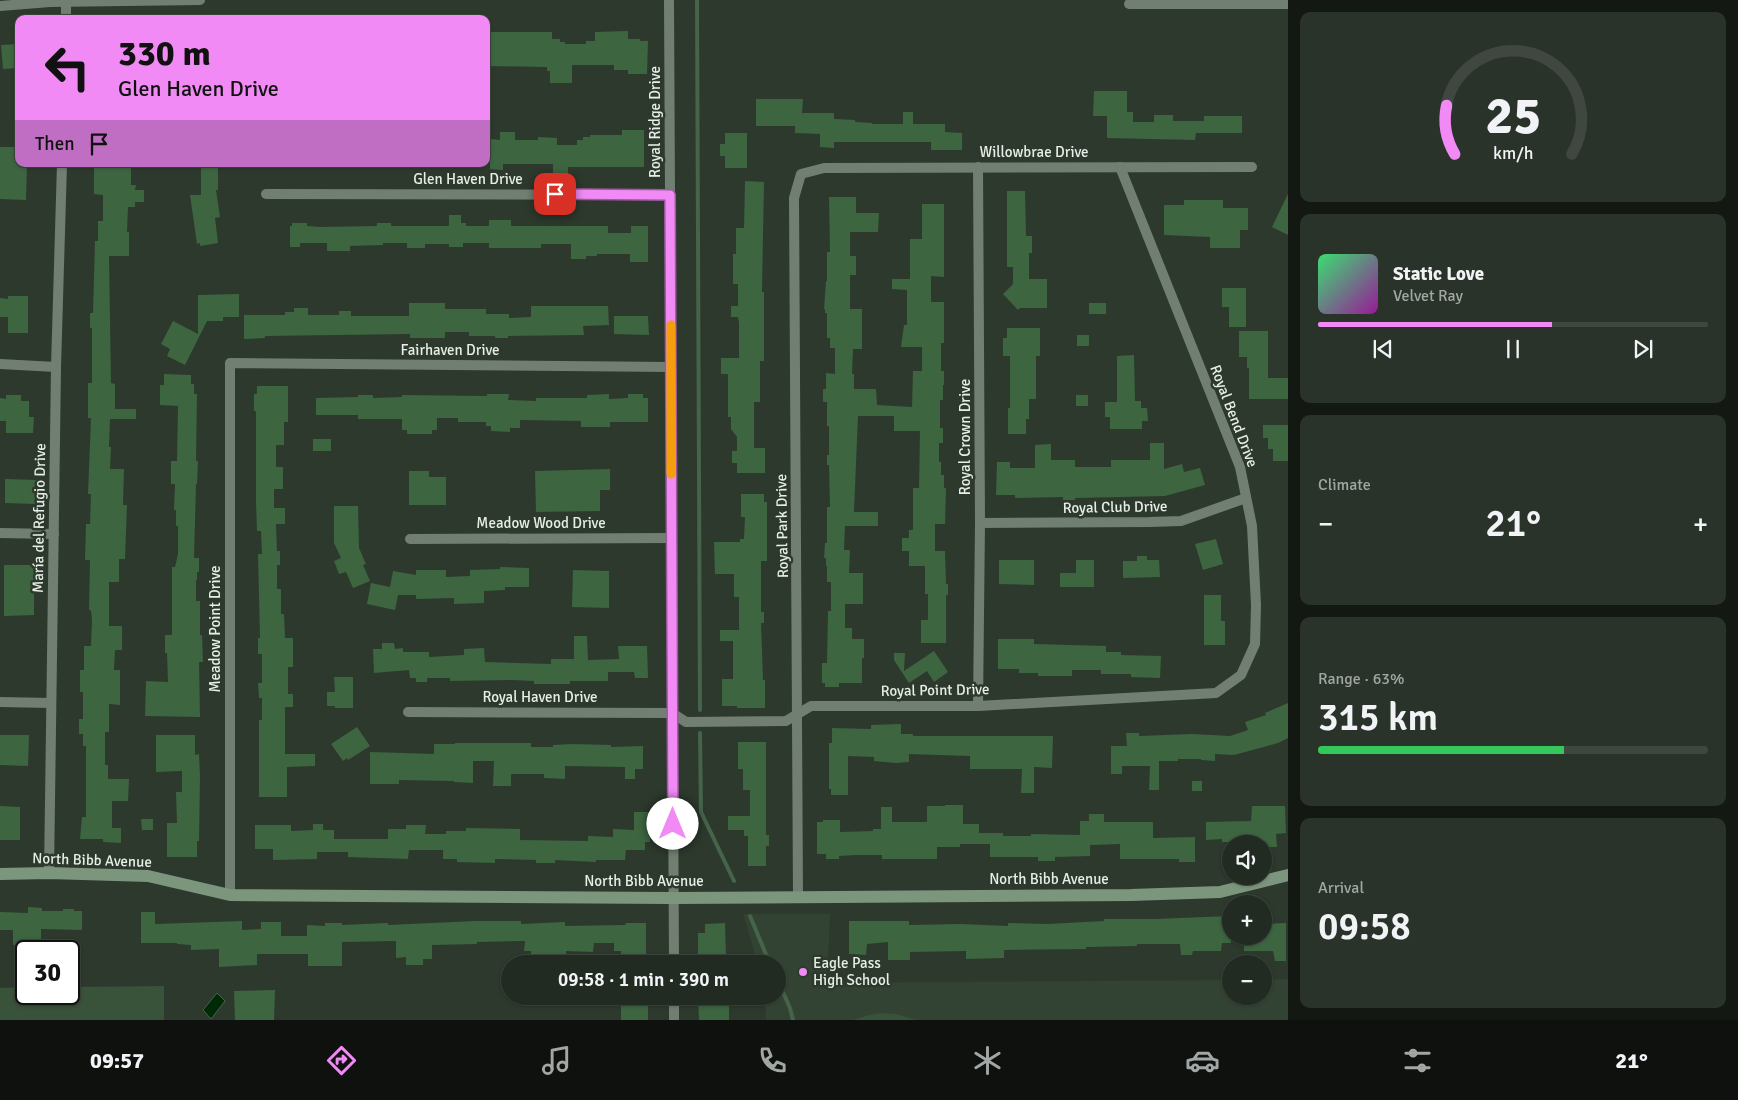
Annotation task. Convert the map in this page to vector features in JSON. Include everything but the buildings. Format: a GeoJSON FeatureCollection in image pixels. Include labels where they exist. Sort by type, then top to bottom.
{"type":"FeatureCollection","features":[{"type":"Feature","properties":{"kind":"main road","name":"North Bibb Avenue"},"geometry":{"type":"LineString","coordinates":[[0,874],[49,873],[148,876],[230,896],[673,898],[1131,895],[1220,892],[1288,875]]}},
{"type":"Feature","properties":{"kind":"street"},"geometry":{"type":"LineString","coordinates":[[0,6],[66,1],[200,0]]}},
{"type":"Feature","properties":{"kind":"street","name":"Royal Ridge Drive"},"geometry":{"type":"LineString","coordinates":[[669,0],[674,955]]}},
{"type":"Feature","properties":{"kind":"street"},"geometry":{"type":"LineString","coordinates":[[66,1],[66,15]]}},
{"type":"Feature","properties":{"kind":"street"},"geometry":{"type":"LineString","coordinates":[[1129,4],[1288,4]]}},
{"type":"Feature","properties":{"kind":"street","name":"María del Refugio Drive"},"geometry":{"type":"LineString","coordinates":[[49,873],[56,367],[62,167]]}},
{"type":"Feature","properties":{"kind":"street","name":"Royal Bend Drive"},"geometry":{"type":"LineString","coordinates":[[1120,167],[1240,467],[1252,526],[1256,605],[1255,644],[1241,675],[1216,693],[1206,693]]}},
{"type":"Feature","properties":{"kind":"street","name":"Willowbrae Drive"},"geometry":{"type":"LineString","coordinates":[[817,170],[824,168],[1252,167]]}},
{"type":"Feature","properties":{"kind":"street","name":"Royal Crown Drive"},"geometry":{"type":"LineString","coordinates":[[978,168],[980,523],[978,706]]}},
{"type":"Feature","properties":{"kind":"street","name":"Royal Park Drive"},"geometry":{"type":"LineString","coordinates":[[798,896],[794,198],[801,174],[817,170]]}},
{"type":"Feature","properties":{"kind":"street","name":"Glen Haven Drive"},"geometry":{"type":"LineString","coordinates":[[266,194],[670,195]]}},
{"type":"Feature","properties":{"kind":"street","name":"Fairhaven Drive"},"geometry":{"type":"LineString","coordinates":[[230,363],[671,367]]}},
{"type":"Feature","properties":{"kind":"street","name":"Meadow Point Drive"},"geometry":{"type":"LineString","coordinates":[[230,363],[230,896]]}},
{"type":"Feature","properties":{"kind":"street"},"geometry":{"type":"LineString","coordinates":[[0,364],[56,367]]}},
{"type":"Feature","properties":{"kind":"street","name":"Royal Club Drive"},"geometry":{"type":"LineString","coordinates":[[980,523],[1149,522],[1181,520],[1246,498]]}},
{"type":"Feature","properties":{"kind":"street"},"geometry":{"type":"LineString","coordinates":[[0,533],[54,534]]}},
{"type":"Feature","properties":{"kind":"street","name":"Meadow Wood Drive"},"geometry":{"type":"LineString","coordinates":[[410,539],[672,538]]}},
{"type":"Feature","properties":{"kind":"street","name":"Royal Point Drive"},"geometry":{"type":"LineString","coordinates":[[672,713],[686,722],[786,721],[811,706],[978,706],[1206,693]]}},
{"type":"Feature","properties":{"kind":"street"},"geometry":{"type":"LineString","coordinates":[[0,702],[51,703]]}},
{"type":"Feature","properties":{"kind":"street","name":"Royal Haven Drive"},"geometry":{"type":"LineString","coordinates":[[408,712],[672,713]]}},
{"type":"Feature","properties":{"kind":"street"},"geometry":{"type":"LineString","coordinates":[[674,1005],[674,1020]]}},
{"type":"Feature","properties":{"kind":"shaded area","name":"Eagle Pass High School"},"geometry":{"type":"Polygon","coordinates":[[[743,914],[830,914],[827,983],[1222,980],[1222,1005],[1272,1005],[1272,980],[1288,979],[1288,1020],[766,1020],[765,1005],[786,1005],[786,955],[755,955],[743,914]]]}},
{"type":"Feature","properties":{"kind":"shaded area"},"geometry":{"type":"Polygon","coordinates":[[[164,986],[164,1020],[0,1020],[0,988],[15,987],[15,1005],[80,1005],[80,987],[164,986]]]}},
{"type":"Feature","properties":{"kind":"shaded area"},"geometry":{"type":"Polygon","coordinates":[[[217,993],[225,1001],[211,1019],[203,1010],[217,993]]]}},
{"type":"Feature","properties":{"kind":"shaded area"},"geometry":{"type":"Polygon","coordinates":[[[882,1013],[896,1014],[916,1020],[853,1020],[882,1013]]]}},
{"type":"Feature","properties":{"kind":"waterway"},"geometry":{"type":"LineString","coordinates":[[697,0],[700,710]]}},
{"type":"Feature","properties":{"kind":"waterway"},"geometry":{"type":"LineString","coordinates":[[700,733],[701,812],[734,881]]}},
{"type":"Feature","properties":{"kind":"waterway"},"geometry":{"type":"LineString","coordinates":[[750,916],[766,955]]}},
{"type":"Feature","properties":{"kind":"waterway"},"geometry":{"type":"LineString","coordinates":[[786,999],[793,1020]]}},
{"type":"Feature","properties":{"kind":"slow traffic"},"geometry":{"type":"LineString","coordinates":[[671,325],[671,474]]}},
{"type":"Feature","properties":{"kind":"place","name":"Eagle Pass High School"},"geometry":{"type":"Point","coordinates":[803,972]}},
{"type":"Feature","properties":{"kind":"route"},"geometry":{"type":"LineString","coordinates":[[555,194],[670,195],[673,824]]}}]}
